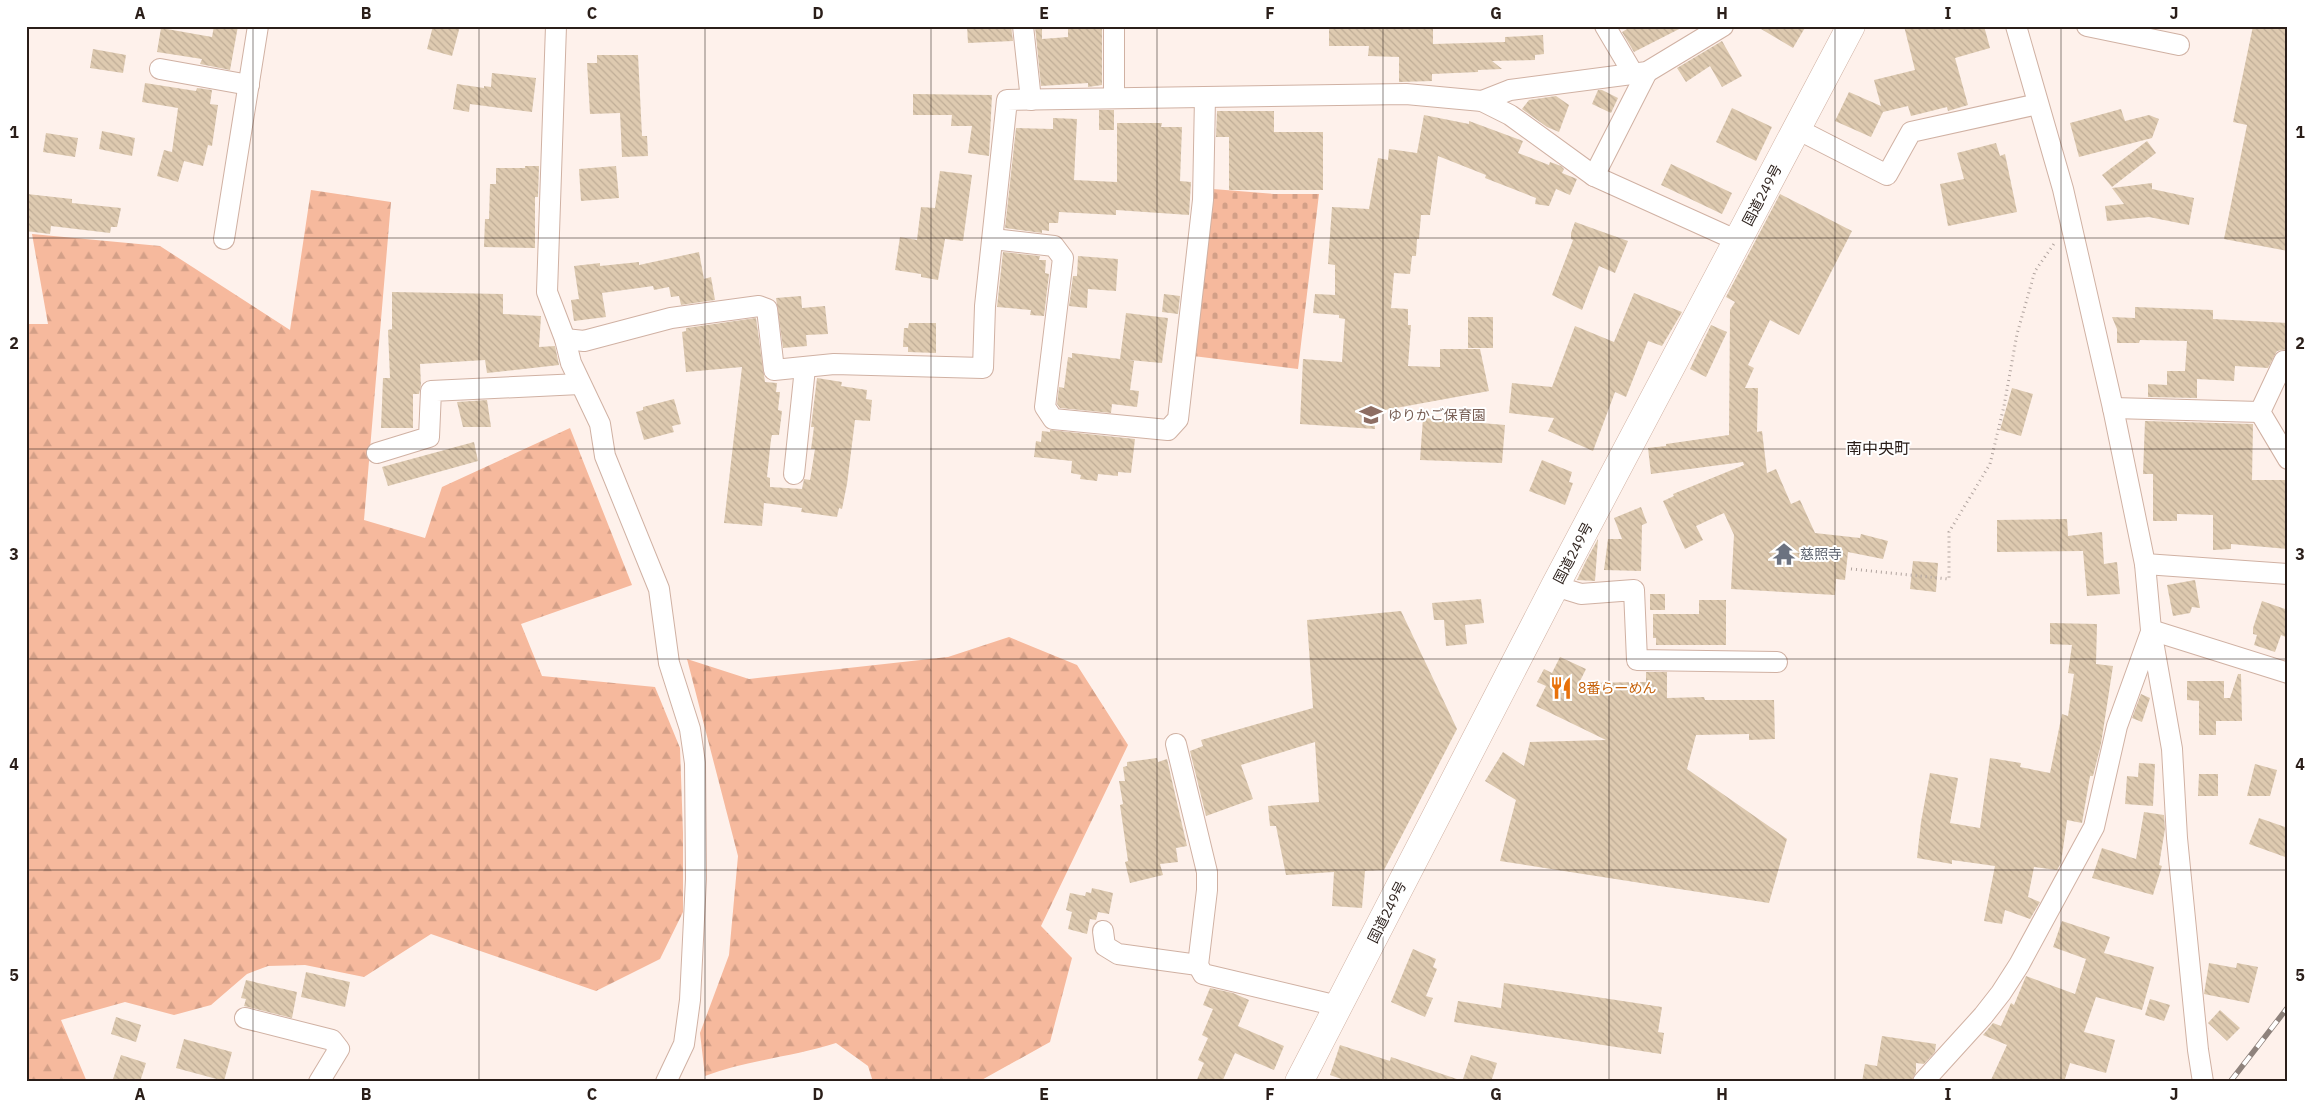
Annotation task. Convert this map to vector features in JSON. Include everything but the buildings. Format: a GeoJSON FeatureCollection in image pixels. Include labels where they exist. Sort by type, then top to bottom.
{"type":"FeatureCollection","features":[{"type":"Feature","properties":{"kind":"highway","name":"国道249号"},"geometry":{"type":"LineString","coordinates":[[1299,1082],[1556,586],[1851,26]]}},
{"type":"Feature","properties":{"kind":"street"},"geometry":{"type":"LineString","coordinates":[[224,238],[258,26]]}},
{"type":"Feature","properties":{"kind":"street"},"geometry":{"type":"LineString","coordinates":[[556,26],[547,292],[565,339],[571,364],[600,424],[605,456],[659,589],[669,663],[690,729],[694,755],[696,879],[690,1000],[684,1044],[666,1082]]}},
{"type":"Feature","properties":{"kind":"street"},"geometry":{"type":"LineString","coordinates":[[1024,26],[1031,100]]}},
{"type":"Feature","properties":{"kind":"street"},"geometry":{"type":"LineString","coordinates":[[1114,26],[1114,98]]}},
{"type":"Feature","properties":{"kind":"street"},"geometry":{"type":"LineString","coordinates":[[1605,26],[1641,74]]}},
{"type":"Feature","properties":{"kind":"street"},"geometry":{"type":"LineString","coordinates":[[1482,101],[1510,90],[1641,74],[1723,26]]}},
{"type":"Feature","properties":{"kind":"street"},"geometry":{"type":"LineString","coordinates":[[2016,26],[2071,224],[2113,408],[2145,564],[2151,630],[2172,749],[2177,838],[2198,1050],[2203,1082]]}},
{"type":"Feature","properties":{"kind":"street"},"geometry":{"type":"LineString","coordinates":[[2087,26],[2179,45]]}},
{"type":"Feature","properties":{"kind":"street"},"geometry":{"type":"LineString","coordinates":[[160,69],[249,85]]}},
{"type":"Feature","properties":{"kind":"street"},"geometry":{"type":"LineString","coordinates":[[1594,176],[1641,74]]}},
{"type":"Feature","properties":{"kind":"street"},"geometry":{"type":"LineString","coordinates":[[565,339],[584,341],[671,318],[759,306],[767,308],[774,370],[834,364],[983,368],[985,306],[1007,100],[1406,94],[1482,101],[1510,115],[1594,176],[1738,241]]}},
{"type":"Feature","properties":{"kind":"street"},"geometry":{"type":"LineString","coordinates":[[993,239],[1054,246],[1063,258],[1045,407],[1053,419],[1168,430],[1178,419],[1203,200],[1205,97]]}},
{"type":"Feature","properties":{"kind":"street"},"geometry":{"type":"LineString","coordinates":[[1797,129],[1887,175],[1911,132],[2038,104]]}},
{"type":"Feature","properties":{"kind":"street"},"geometry":{"type":"LineString","coordinates":[[2260,412],[2284,361],[2288,361]]}},
{"type":"Feature","properties":{"kind":"street"},"geometry":{"type":"LineString","coordinates":[[794,474],[805,368]]}},
{"type":"Feature","properties":{"kind":"street"},"geometry":{"type":"LineString","coordinates":[[377,453],[429,437],[431,391],[580,384]]}},
{"type":"Feature","properties":{"kind":"street"},"geometry":{"type":"LineString","coordinates":[[2113,408],[2260,412]]}},
{"type":"Feature","properties":{"kind":"street"},"geometry":{"type":"LineString","coordinates":[[2260,412],[2288,459]]}},
{"type":"Feature","properties":{"kind":"street"},"geometry":{"type":"LineString","coordinates":[[2145,564],[2288,574]]}},
{"type":"Feature","properties":{"kind":"street"},"geometry":{"type":"LineString","coordinates":[[1556,586],[1581,594],[1634,590],[1637,660],[1777,662]]}},
{"type":"Feature","properties":{"kind":"street"},"geometry":{"type":"LineString","coordinates":[[2151,630],[2288,673]]}},
{"type":"Feature","properties":{"kind":"street"},"geometry":{"type":"LineString","coordinates":[[1923,1082],[1978,1023],[2001,993],[2019,965],[2094,827],[2117,726],[2151,630]]}},
{"type":"Feature","properties":{"kind":"street"},"geometry":{"type":"LineString","coordinates":[[1176,744],[1207,872],[1207,890],[1198,965],[1203,974],[1338,1006]]}},
{"type":"Feature","properties":{"kind":"street"},"geometry":{"type":"LineString","coordinates":[[1103,931],[1105,946],[1118,954],[1198,965]]}},
{"type":"Feature","properties":{"kind":"street"},"geometry":{"type":"LineString","coordinates":[[245,1018],[332,1040],[339,1049],[319,1082]]}},
{"type":"Feature","properties":{"kind":"path"},"geometry":{"type":"LineString","coordinates":[[1852,569],[1949,579],[1949,532],[1990,464],[2004,406],[2017,334],[2035,271],[2045,254],[2071,224]]}},
{"type":"Feature","properties":{"kind":"green space"},"geometry":{"type":"Polygon","coordinates":[[[1213,189],[1274,194],[1319,194],[1298,369],[1193,356],[1213,189]]]}},
{"type":"Feature","properties":{"kind":"green space"},"geometry":{"type":"Polygon","coordinates":[[[311,190],[391,202],[364,520],[425,538],[442,487],[570,428],[632,585],[521,624],[542,676],[655,687],[680,748],[683,912],[660,959],[596,991],[431,934],[364,977],[305,965],[268,966],[247,974],[211,1005],[174,1015],[125,1002],[61,1020],[87,1082],[26,1082],[26,324],[48,324],[32,234],[160,246],[290,330],[311,190]]]}},
{"type":"Feature","properties":{"kind":"green space"},"geometry":{"type":"Polygon","coordinates":[[[1009,637],[1077,665],[1128,745],[1041,926],[1072,958],[1050,1042],[978,1082],[873,1082],[868,1066],[836,1043],[737,1066],[705,1076],[700,1033],[729,955],[738,856],[687,659],[749,679],[948,657],[1009,637]]]}},
{"type":"Feature","properties":{"kind":"railway"},"geometry":{"type":"LineString","coordinates":[[2230,1082],[2288,1007]]}},
{"type":"Feature","properties":{"kind":"place","name":"ゆりかご保育園"},"geometry":{"type":"Point","coordinates":[1371,415]}},
{"type":"Feature","properties":{"kind":"place","name":"慈照寺"},"geometry":{"type":"Point","coordinates":[1784,554]}},
{"type":"Feature","properties":{"kind":"place","name":"8番らーめん"},"geometry":{"type":"Point","coordinates":[1561,688]}},
{"type":"Feature","properties":{"kind":"district","name":"南中央町"},"geometry":{"type":"Point","coordinates":[1878,448]}}]}
